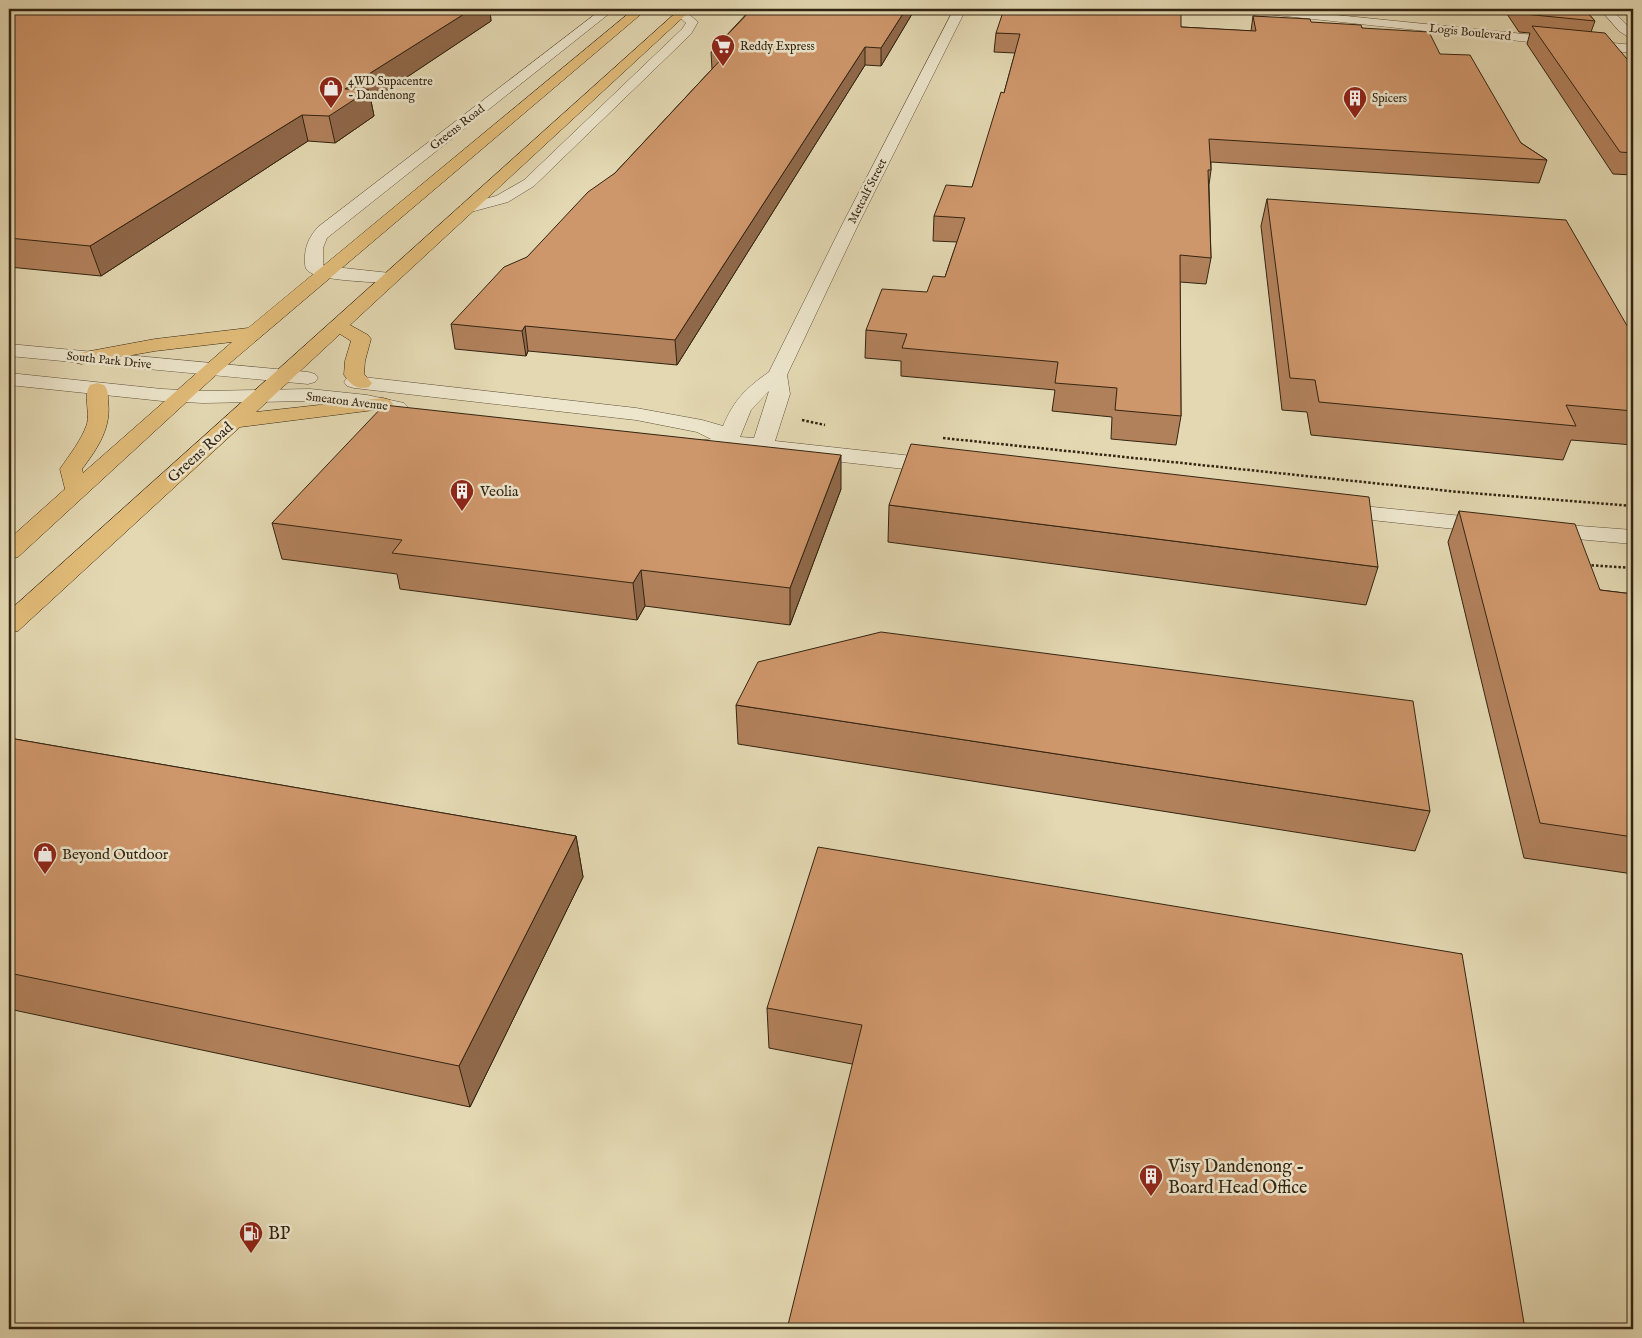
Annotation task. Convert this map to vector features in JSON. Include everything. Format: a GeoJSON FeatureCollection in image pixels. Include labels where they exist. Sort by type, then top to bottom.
{"type":"FeatureCollection","features":[{"type":"Feature","properties":{"kind":"main road","name":"Greens Road"},"geometry":{"type":"LineString","coordinates":[[9,552],[210,370],[641,9]]}},
{"type":"Feature","properties":{"kind":"main road","name":"Greens Road"},"geometry":{"type":"LineString","coordinates":[[9,625],[684,11]]}},
{"type":"Feature","properties":{"kind":"main road"},"geometry":{"type":"LineString","coordinates":[[339,326],[361,339],[355,361],[354,375],[362,383]]}},
{"type":"Feature","properties":{"kind":"main road"},"geometry":{"type":"LineString","coordinates":[[81,358],[155,345],[255,333]]}},
{"type":"Feature","properties":{"kind":"main road"},"geometry":{"type":"LineString","coordinates":[[77,490],[71,469],[83,453],[96,427],[99,415],[97,388]]}},
{"type":"Feature","properties":{"kind":"main road"},"geometry":{"type":"LineString","coordinates":[[234,421],[383,404]]}},
{"type":"Feature","properties":{"kind":"street","name":"Greens Road"},"geometry":{"type":"LineString","coordinates":[[327,273],[314,267],[313,253],[315,241],[321,233],[609,9]]}},
{"type":"Feature","properties":{"kind":"street","name":"Metcalf Street"},"geometry":{"type":"LineString","coordinates":[[727,442],[741,408],[757,390],[777,375],[851,222],[960,9]]}},
{"type":"Feature","properties":{"kind":"street","name":"Logis Boulevard"},"geometry":{"type":"LineString","coordinates":[[1247,9],[1633,49]]}},
{"type":"Feature","properties":{"kind":"street"},"geometry":{"type":"LineString","coordinates":[[1606,9],[1628,33],[1610,47]]}},
{"type":"Feature","properties":{"kind":"street","name":"Greens Road"},"geometry":{"type":"LineString","coordinates":[[467,208],[502,199],[529,183],[688,31],[692,22],[684,11]]}},
{"type":"Feature","properties":{"kind":"street"},"geometry":{"type":"LineString","coordinates":[[582,29],[608,36]]}},
{"type":"Feature","properties":{"kind":"street"},"geometry":{"type":"LineString","coordinates":[[327,273],[390,278]]}},
{"type":"Feature","properties":{"kind":"street","name":"South Park Drive"},"geometry":{"type":"LineString","coordinates":[[9,350],[284,376]]}},
{"type":"Feature","properties":{"kind":"street","name":"Metcalf Street"},"geometry":{"type":"LineString","coordinates":[[762,446],[780,394],[777,375]]}},
{"type":"Feature","properties":{"kind":"street","name":"Smeaton Avenue"},"geometry":{"type":"LineString","coordinates":[[284,376],[627,412],[702,426],[716,431],[727,442]]}},
{"type":"Feature","properties":{"kind":"street","name":"South Park Drive"},"geometry":{"type":"LineString","coordinates":[[9,379],[181,396],[262,395]]}},
{"type":"Feature","properties":{"kind":"street","name":"Smeaton Avenue"},"geometry":{"type":"LineString","coordinates":[[262,395],[310,395],[383,404],[415,413]]}},
{"type":"Feature","properties":{"kind":"street","name":"Smeaton Avenue"},"geometry":{"type":"LineString","coordinates":[[667,449],[707,447],[727,442],[957,468]]}},
{"type":"Feature","properties":{"kind":"street"},"geometry":{"type":"LineString","coordinates":[[1308,508],[1514,528],[1633,537]]}},
{"type":"Feature","properties":{"kind":"path"},"geometry":{"type":"LineString","coordinates":[[774,414],[828,426]]}},
{"type":"Feature","properties":{"kind":"path"},"geometry":{"type":"LineString","coordinates":[[935,437],[1486,494],[1633,506]]}},
{"type":"Feature","properties":{"kind":"building"},"geometry":{"type":"Polygon","coordinates":[[[9,9],[472,9],[345,89],[369,90],[329,116],[302,115],[90,246],[9,238],[9,9]]]}},
{"type":"Feature","properties":{"kind":"building"},"geometry":{"type":"Polygon","coordinates":[[[752,9],[906,9],[881,48],[865,47],[675,340],[525,326],[522,331],[451,324],[504,267],[527,257],[588,192],[615,173],[727,53],[711,52],[752,9]]]}},
{"type":"Feature","properties":{"kind":"building"},"geometry":{"type":"Polygon","coordinates":[[[1004,9],[1181,9],[1181,27],[1256,31],[1253,16],[1310,19],[1311,22],[1361,25],[1362,28],[1429,32],[1440,54],[1470,55],[1521,143],[1547,160],[1209,139],[1211,170],[1208,170],[1211,258],[1180,255],[1181,416],[1115,410],[1117,388],[1055,383],[1058,362],[902,348],[907,334],[866,330],[882,289],[927,292],[933,276],[945,277],[965,218],[934,216],[946,185],[972,187],[1001,92],[1004,93],[1020,34],[996,33],[1004,9]]]}},
{"type":"Feature","properties":{"kind":"building"},"geometry":{"type":"Polygon","coordinates":[[[1520,9],[1584,9],[1595,21],[1524,14],[1520,9]]]}},
{"type":"Feature","properties":{"kind":"building"},"geometry":{"type":"Polygon","coordinates":[[[1532,26],[1605,33],[1627,59],[1633,59],[1633,153],[1620,152],[1532,26]]]}},
{"type":"Feature","properties":{"kind":"building"},"geometry":{"type":"Polygon","coordinates":[[[1267,199],[1566,220],[1633,336],[1633,411],[1566,405],[1576,426],[1319,402],[1315,380],[1290,378],[1267,199]]]}},
{"type":"Feature","properties":{"kind":"building"},"geometry":{"type":"Polygon","coordinates":[[[384,405],[841,455],[790,588],[641,570],[633,583],[392,553],[402,540],[272,523],[384,405]]]}},
{"type":"Feature","properties":{"kind":"building"},"geometry":{"type":"Polygon","coordinates":[[[911,444],[1369,497],[1378,567],[889,505],[911,444]]]}},
{"type":"Feature","properties":{"kind":"building"},"geometry":{"type":"Polygon","coordinates":[[[1459,511],[1575,524],[1600,590],[1633,594],[1633,837],[1540,823],[1459,511]]]}},
{"type":"Feature","properties":{"kind":"building"},"geometry":{"type":"Polygon","coordinates":[[[881,632],[1413,701],[1430,811],[736,705],[758,662],[881,632]]]}},
{"type":"Feature","properties":{"kind":"building"},"geometry":{"type":"Polygon","coordinates":[[[9,738],[576,836],[459,1066],[9,973],[9,738]]]}},
{"type":"Feature","properties":{"kind":"building","name":"Visy Dandenong - Board Head Office"},"geometry":{"type":"Polygon","coordinates":[[[818,847],[1462,954],[1525,1329],[787,1329],[862,1025],[767,1008],[818,847]]]}},
{"type":"Feature","properties":{"kind":"place","name":"Reddy Express"},"geometry":{"type":"Point","coordinates":[723,67]}},
{"type":"Feature","properties":{"kind":"place","name":"4WD Supacentre - Dandenong"},"geometry":{"type":"Point","coordinates":[331,109]}},
{"type":"Feature","properties":{"kind":"place","name":"Spicers"},"geometry":{"type":"Point","coordinates":[1355,119]}},
{"type":"Feature","properties":{"kind":"place","name":"Veolia"},"geometry":{"type":"Point","coordinates":[462,512]}},
{"type":"Feature","properties":{"kind":"place","name":"Beyond Outdoor"},"geometry":{"type":"Point","coordinates":[45,875]}},
{"type":"Feature","properties":{"kind":"place","name":"Visy Dandenong - Board Head Office"},"geometry":{"type":"Point","coordinates":[1151,1197]}},
{"type":"Feature","properties":{"kind":"place","name":"BP"},"geometry":{"type":"Point","coordinates":[251,1254]}}]}
